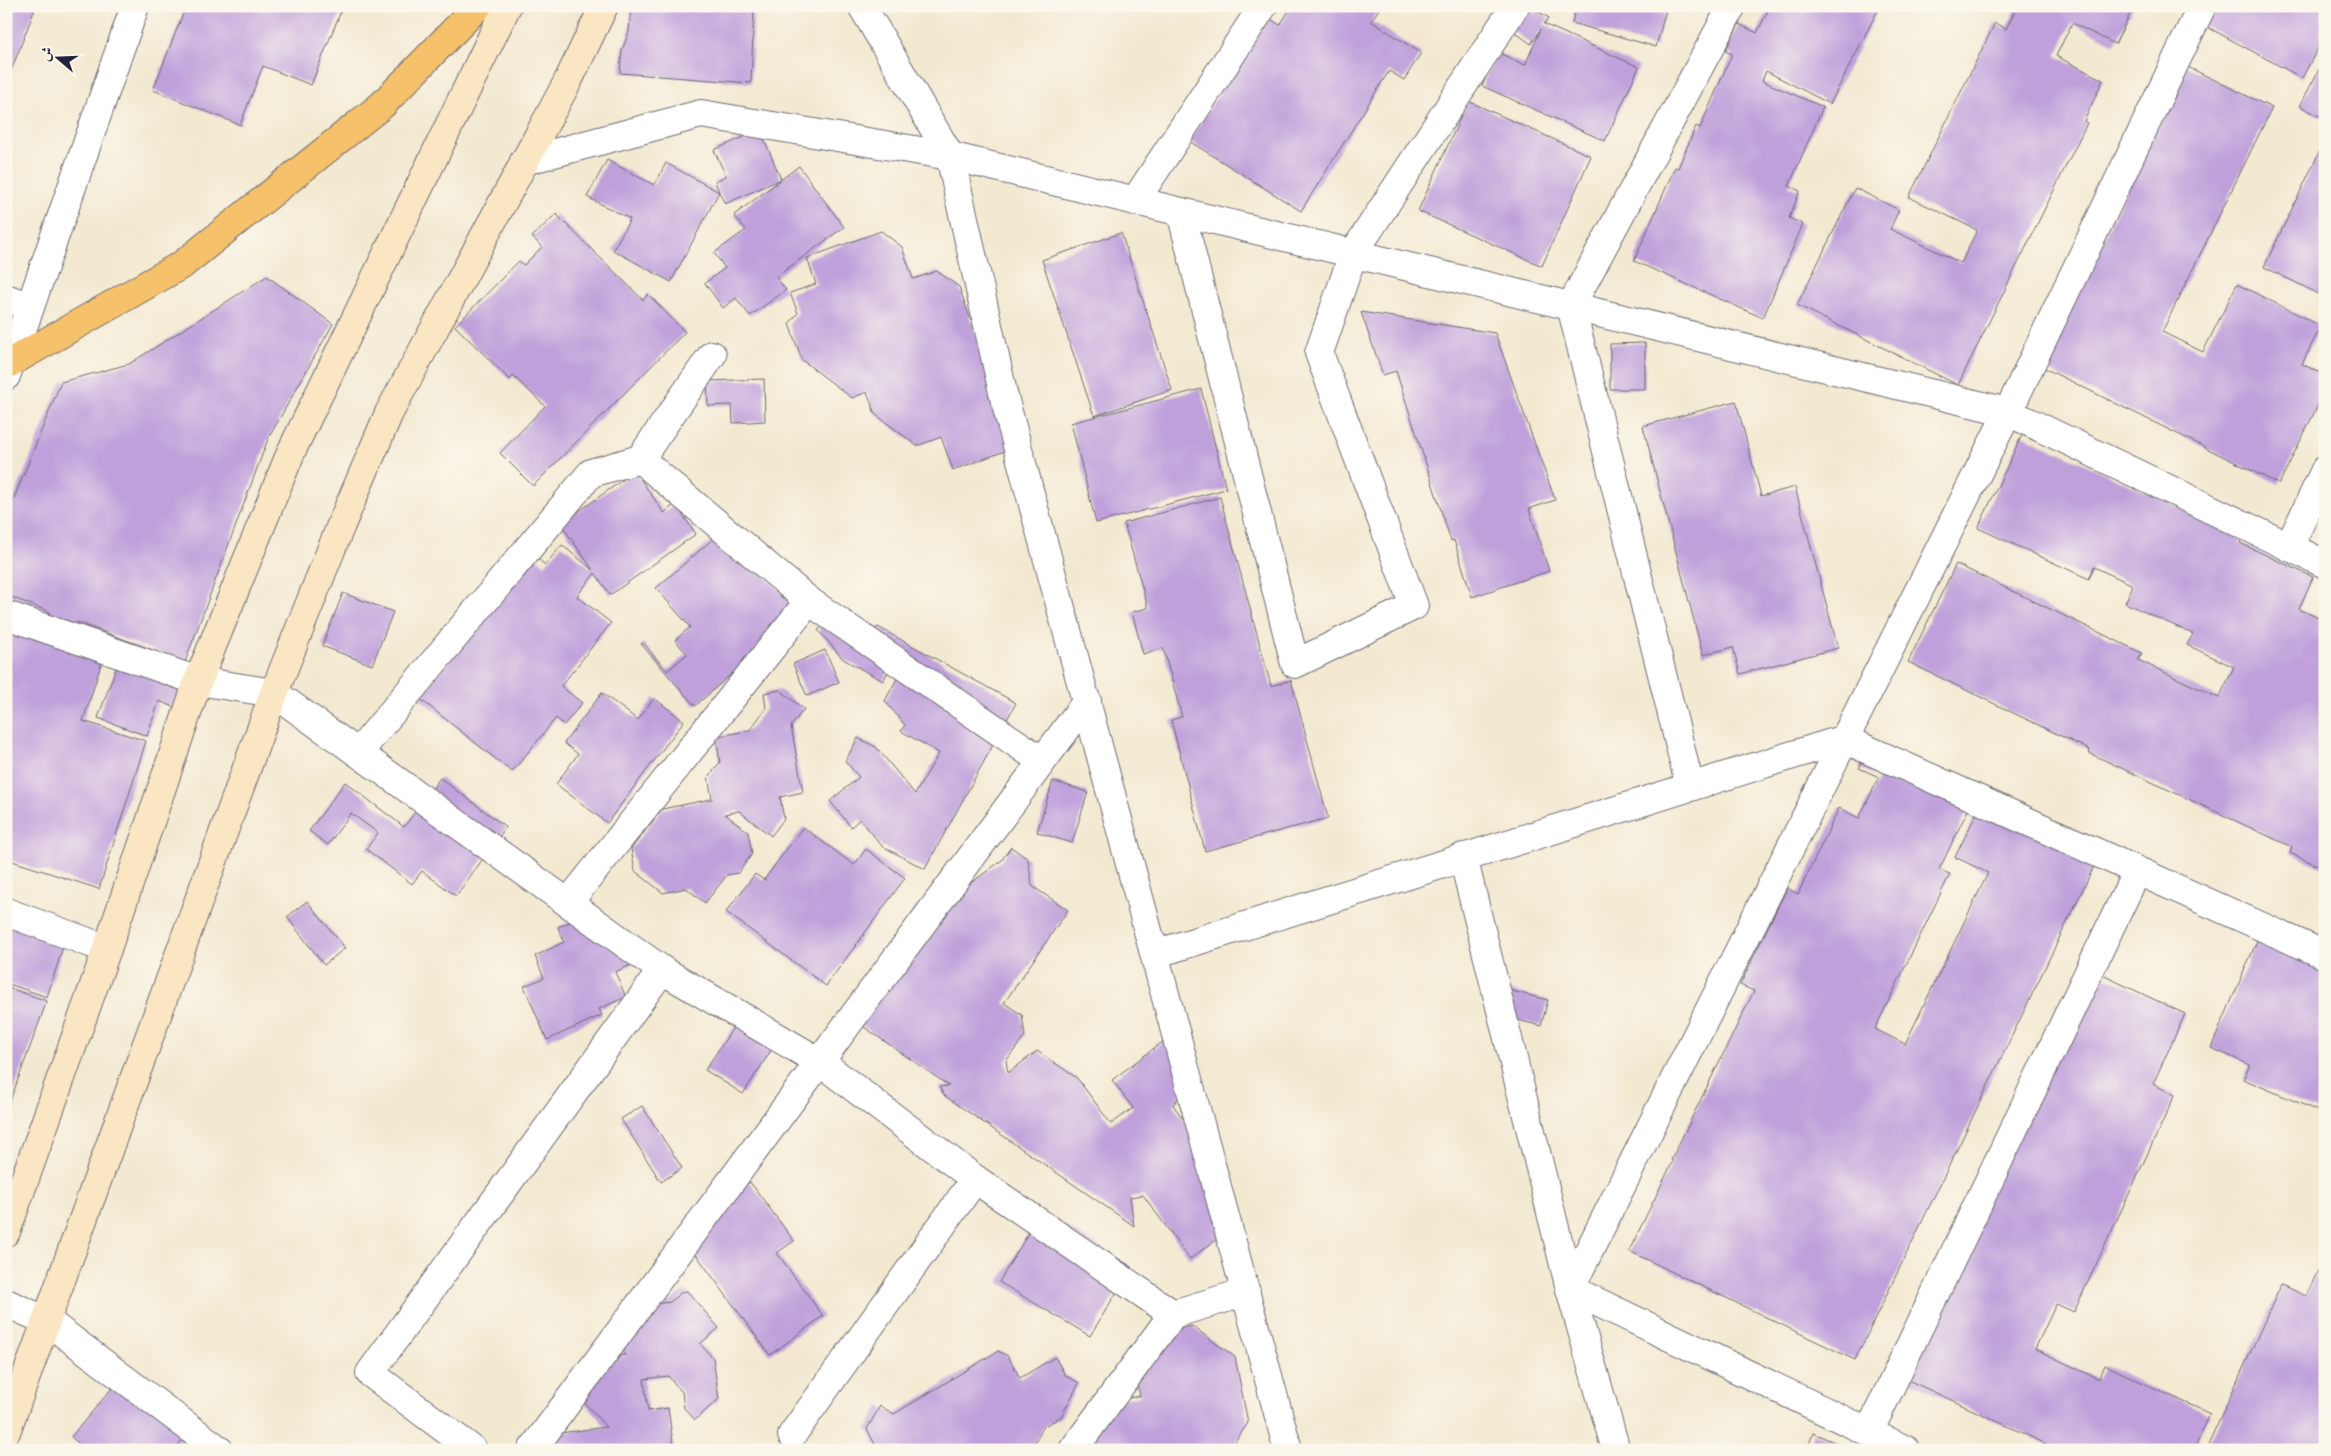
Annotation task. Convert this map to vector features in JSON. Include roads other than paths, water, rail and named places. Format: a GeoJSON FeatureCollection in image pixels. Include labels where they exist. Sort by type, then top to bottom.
{"type":"FeatureCollection","features":[{"type":"Feature","properties":{"kind":"main road"},"geometry":{"type":"LineString","coordinates":[[8,368],[183,264],[382,105],[478,6]]}},
{"type":"Feature","properties":{"kind":"street"},"geometry":{"type":"LineString","coordinates":[[8,368],[18,302],[135,6]]}},
{"type":"Feature","properties":{"kind":"street"},"geometry":{"type":"LineString","coordinates":[[6,1232],[107,949],[198,681],[292,452],[507,6]]}},
{"type":"Feature","properties":{"kind":"street"},"geometry":{"type":"LineString","coordinates":[[6,1432],[274,692],[341,525],[389,413],[568,81],[604,6]]}},
{"type":"Feature","properties":{"kind":"street"},"geometry":{"type":"LineString","coordinates":[[862,6],[950,156],[1004,397],[1246,1292],[1282,1445]]}},
{"type":"Feature","properties":{"kind":"street"},"geometry":{"type":"LineString","coordinates":[[1135,201],[1264,6]]}},
{"type":"Feature","properties":{"kind":"street"},"geometry":{"type":"LineString","coordinates":[[1181,212],[1296,664],[1414,606],[1319,353],[1353,254],[1515,6]]}},
{"type":"Feature","properties":{"kind":"street"},"geometry":{"type":"LineString","coordinates":[[1690,787],[1571,306],[1732,6]]}},
{"type":"Feature","properties":{"kind":"street"},"geometry":{"type":"LineString","coordinates":[[1570,1289],[2008,412],[2202,6]]}},
{"type":"Feature","properties":{"kind":"street"},"geometry":{"type":"LineString","coordinates":[[524,161],[701,114],[950,156],[2008,412],[2325,564]]}},
{"type":"Feature","properties":{"kind":"street"},"geometry":{"type":"LineString","coordinates":[[358,753],[591,473],[640,459],[712,355]]}},
{"type":"Feature","properties":{"kind":"street"},"geometry":{"type":"LineString","coordinates":[[640,459],[809,601],[1042,761]]}},
{"type":"Feature","properties":{"kind":"street"},"geometry":{"type":"LineString","coordinates":[[2289,547],[2325,470]]}},
{"type":"Feature","properties":{"kind":"street"},"geometry":{"type":"LineString","coordinates":[[568,903],[809,601]]}},
{"type":"Feature","properties":{"kind":"street"},"geometry":{"type":"LineString","coordinates":[[6,615],[198,681],[274,692],[662,970],[820,1062],[975,1179],[1174,1314]]}},
{"type":"Feature","properties":{"kind":"street"},"geometry":{"type":"LineString","coordinates":[[532,1450],[1087,701]]}},
{"type":"Feature","properties":{"kind":"street"},"geometry":{"type":"LineString","coordinates":[[1155,954],[1844,739],[2325,955]]}},
{"type":"Feature","properties":{"kind":"street"},"geometry":{"type":"LineString","coordinates":[[1464,857],[1570,1289],[1616,1450]]}},
{"type":"Feature","properties":{"kind":"street"},"geometry":{"type":"LineString","coordinates":[[1868,1432],[2137,871]]}},
{"type":"Feature","properties":{"kind":"street"},"geometry":{"type":"LineString","coordinates":[[6,912],[107,949]]}},
{"type":"Feature","properties":{"kind":"street"},"geometry":{"type":"LineString","coordinates":[[473,1450],[370,1373],[662,970]]}},
{"type":"Feature","properties":{"kind":"street"},"geometry":{"type":"LineString","coordinates":[[792,1435],[975,1179]]}},
{"type":"Feature","properties":{"kind":"street"},"geometry":{"type":"LineString","coordinates":[[1570,1289],[1906,1450]]}},
{"type":"Feature","properties":{"kind":"street"},"geometry":{"type":"LineString","coordinates":[[1073,1450],[1174,1314],[1246,1292]]}},
{"type":"Feature","properties":{"kind":"street"},"geometry":{"type":"LineString","coordinates":[[6,1303],[47,1321],[219,1450]]}}]}
